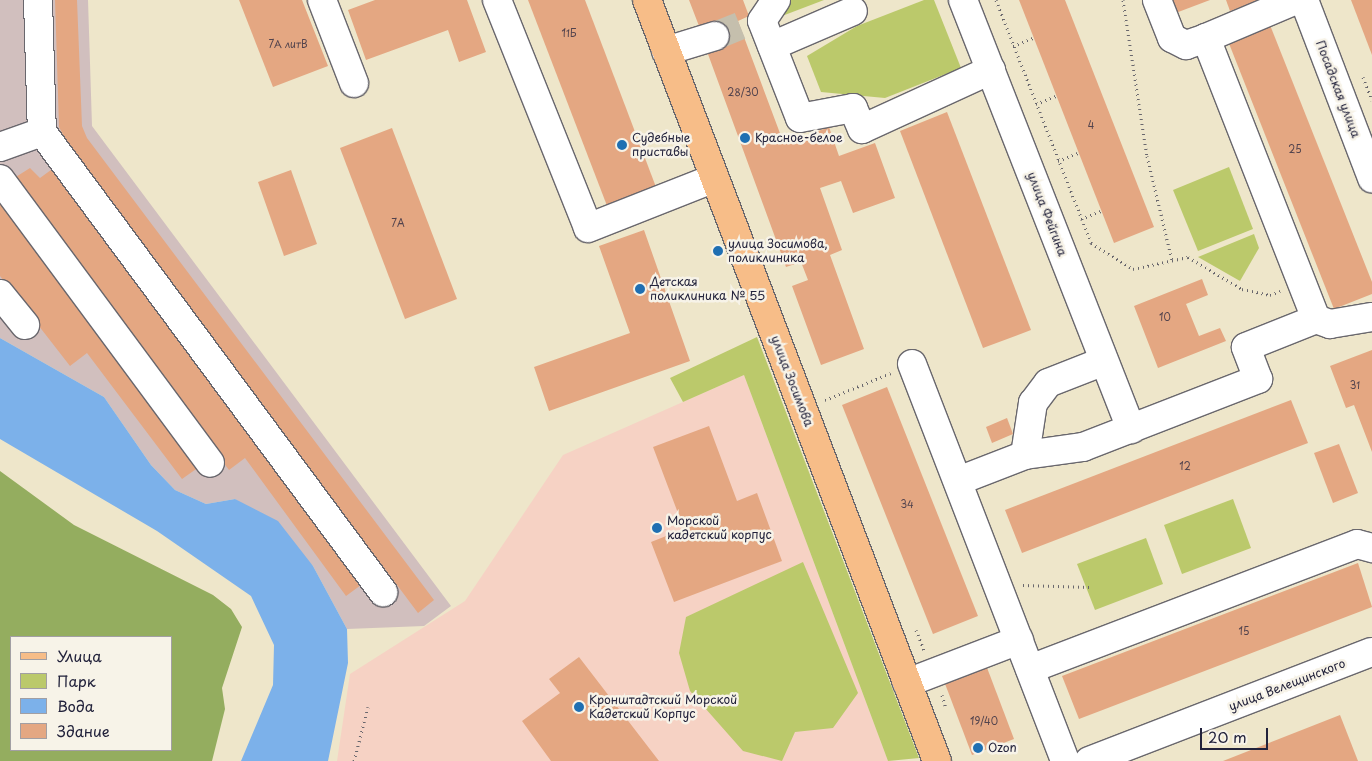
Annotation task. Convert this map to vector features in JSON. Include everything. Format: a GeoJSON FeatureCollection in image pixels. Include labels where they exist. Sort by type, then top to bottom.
{"type":"FeatureCollection","features":[{"type":"Feature","properties":{"kind":"main road","name":"улица Зосимова"},"geometry":{"type":"LineString","coordinates":[[647,0],[937,761]]}},
{"type":"Feature","properties":{"kind":"street"},"geometry":{"type":"LineString","coordinates":[[38,0],[42,132],[383,592]]}},
{"type":"Feature","properties":{"kind":"street"},"geometry":{"type":"LineString","coordinates":[[322,0],[354,83]]}},
{"type":"Feature","properties":{"kind":"street"},"geometry":{"type":"LineString","coordinates":[[497,0],[588,228],[714,178]]}},
{"type":"Feature","properties":{"kind":"street","name":"улица Фейгина"},"geometry":{"type":"LineString","coordinates":[[963,0],[1131,429]]}},
{"type":"Feature","properties":{"kind":"street"},"geometry":{"type":"LineString","coordinates":[[1157,0],[1172,38],[1186,46],[1296,0]]}},
{"type":"Feature","properties":{"kind":"street","name":"Посадская улица"},"geometry":{"type":"LineString","coordinates":[[1304,0],[1365,140],[1372,178]]}},
{"type":"Feature","properties":{"kind":"street"},"geometry":{"type":"LineString","coordinates":[[772,46],[855,4]]}},
{"type":"Feature","properties":{"kind":"street"},"geometry":{"type":"LineString","coordinates":[[759,16],[800,118],[853,108],[862,129],[991,70]]}},
{"type":"Feature","properties":{"kind":"street"},"geometry":{"type":"LineString","coordinates":[[666,51],[714,36]]}},
{"type":"Feature","properties":{"kind":"street"},"geometry":{"type":"LineString","coordinates":[[1206,38],[1316,319]]}},
{"type":"Feature","properties":{"kind":"street"},"geometry":{"type":"LineString","coordinates":[[0,147],[42,132]]}},
{"type":"Feature","properties":{"kind":"street"},"geometry":{"type":"LineString","coordinates":[[0,179],[210,463]]}},
{"type":"Feature","properties":{"kind":"street"},"geometry":{"type":"LineString","coordinates":[[0,294],[25,326]]}},
{"type":"Feature","properties":{"kind":"street"},"geometry":{"type":"LineString","coordinates":[[958,481],[1025,455],[1083,447],[1258,379],[1246,347],[1316,319],[1330,324],[1372,317]]}},
{"type":"Feature","properties":{"kind":"street"},"geometry":{"type":"LineString","coordinates":[[1025,455],[1033,403],[1048,384],[1104,361]]}},
{"type":"Feature","properties":{"kind":"street"},"geometry":{"type":"LineString","coordinates":[[912,364],[1065,761]]}},
{"type":"Feature","properties":{"kind":"street"},"geometry":{"type":"LineString","coordinates":[[1030,670],[1357,544],[1372,548]]}},
{"type":"Feature","properties":{"kind":"street"},"geometry":{"type":"LineString","coordinates":[[907,683],[1019,640]]}},
{"type":"Feature","properties":{"kind":"street","name":"улица Велещинского"},"geometry":{"type":"LineString","coordinates":[[1089,761],[1133,753],[1372,652]]}},
{"type":"Feature","properties":{"kind":"path"},"geometry":{"type":"LineString","coordinates":[[996,0],[1091,243],[1133,269],[1188,257],[1242,289],[1270,295],[1302,283]]}},
{"type":"Feature","properties":{"kind":"path"},"geometry":{"type":"LineString","coordinates":[[1123,0],[1147,156],[1172,260]]}},
{"type":"Feature","properties":{"kind":"path"},"geometry":{"type":"LineString","coordinates":[[824,400],[912,364]]}},
{"type":"Feature","properties":{"kind":"path"},"geometry":{"type":"LineString","coordinates":[[997,584],[1090,587]]}},
{"type":"Feature","properties":{"kind":"path"},"geometry":{"type":"LineString","coordinates":[[354,761],[368,707]]}},
{"type":"Feature","properties":{"kind":"shaded area"},"geometry":{"type":"Polygon","coordinates":[[[0,0],[88,0],[92,126],[451,606],[424,626],[347,629],[313,566],[235,499],[206,504],[175,490],[151,465],[104,397],[0,338],[0,0]]]}},
{"type":"Feature","properties":{"kind":"shaded area","name":"Морской кадетский корпус"},"geometry":{"type":"Polygon","coordinates":[[[744,375],[888,761],[337,761],[350,674],[465,601],[563,455],[744,375]]]}},
{"type":"Feature","properties":{"kind":"green space"},"geometry":{"type":"Polygon","coordinates":[[[786,0],[824,0],[782,16],[786,0]]]}},
{"type":"Feature","properties":{"kind":"green space"},"geometry":{"type":"Polygon","coordinates":[[[924,0],[934,0],[961,68],[885,98],[821,92],[807,56],[857,26],[924,0]]]}},
{"type":"Feature","properties":{"kind":"green space"},"geometry":{"type":"Polygon","coordinates":[[[1229,167],[1253,229],[1198,251],[1173,190],[1229,167]]]}},
{"type":"Feature","properties":{"kind":"green space"},"geometry":{"type":"Polygon","coordinates":[[[1254,234],[1259,248],[1240,281],[1198,257],[1254,234]]]}},
{"type":"Feature","properties":{"kind":"green space"},"geometry":{"type":"Polygon","coordinates":[[[757,337],[919,758],[888,761],[744,375],[683,402],[670,378],[757,337]]]}},
{"type":"Feature","properties":{"kind":"green space"},"geometry":{"type":"Polygon","coordinates":[[[0,471],[74,525],[213,595],[231,609],[242,627],[222,688],[225,709],[212,761],[0,761],[0,471]]]}},
{"type":"Feature","properties":{"kind":"green space"},"geometry":{"type":"Polygon","coordinates":[[[1233,499],[1251,548],[1182,574],[1164,525],[1233,499]]]}},
{"type":"Feature","properties":{"kind":"green space"},"geometry":{"type":"Polygon","coordinates":[[[1146,538],[1163,584],[1095,610],[1077,564],[1146,538]]]}},
{"type":"Feature","properties":{"kind":"green space"},"geometry":{"type":"Polygon","coordinates":[[[803,562],[858,693],[833,728],[795,732],[782,761],[743,751],[690,691],[679,653],[686,617],[803,562]]]}},
{"type":"Feature","properties":{"kind":"water"},"geometry":{"type":"Polygon","coordinates":[[[0,338],[104,397],[151,465],[175,490],[206,504],[235,499],[278,521],[313,566],[347,629],[348,663],[328,761],[241,761],[273,685],[274,645],[251,596],[157,531],[0,439],[0,338]]]}},
{"type":"Feature","properties":{"kind":"building"},"geometry":{"type":"Polygon","coordinates":[[[55,0],[77,0],[82,126],[87,138],[434,600],[418,613],[71,150],[59,127],[55,0]]]}},
{"type":"Feature","properties":{"kind":"building"},"geometry":{"type":"Polygon","coordinates":[[[239,0],[302,0],[328,66],[273,87],[239,0]]]}},
{"type":"Feature","properties":{"kind":"building"},"geometry":{"type":"Polygon","coordinates":[[[375,0],[467,0],[486,52],[459,62],[448,30],[366,60],[348,10],[375,0]]]}},
{"type":"Feature","properties":{"kind":"building"},"geometry":{"type":"Polygon","coordinates":[[[528,0],[585,0],[659,195],[609,211],[528,0]]]}},
{"type":"Feature","properties":{"kind":"building"},"geometry":{"type":"Polygon","coordinates":[[[689,0],[743,0],[749,16],[738,21],[784,144],[829,127],[839,156],[875,143],[895,198],[853,213],[841,181],[820,188],[842,250],[830,255],[864,349],[821,365],[792,286],[808,280],[801,262],[786,267],[705,46],[709,32],[706,23],[699,26],[689,0]]]}},
{"type":"Feature","properties":{"kind":"building"},"geometry":{"type":"Polygon","coordinates":[[[1019,0],[1065,0],[1154,227],[1114,243],[1019,0]]]}},
{"type":"Feature","properties":{"kind":"building"},"geometry":{"type":"Polygon","coordinates":[[[1168,0],[1210,0],[1173,14],[1168,0]]]}},
{"type":"Feature","properties":{"kind":"building"},"geometry":{"type":"Polygon","coordinates":[[[1226,0],[1260,0],[1230,11],[1226,0]]]}},
{"type":"Feature","properties":{"kind":"building"},"geometry":{"type":"Polygon","coordinates":[[[1351,0],[1372,0],[1372,55],[1351,0]]]}},
{"type":"Feature","properties":{"kind":"building"},"geometry":{"type":"Polygon","coordinates":[[[1270,25],[1372,282],[1372,294],[1334,309],[1228,41],[1270,25]]]}},
{"type":"Feature","properties":{"kind":"building"},"geometry":{"type":"Polygon","coordinates":[[[947,112],[1031,330],[983,348],[900,131],[947,112]]]}},
{"type":"Feature","properties":{"kind":"building"},"geometry":{"type":"Polygon","coordinates":[[[392,128],[457,299],[405,319],[340,148],[392,128]]]}},
{"type":"Feature","properties":{"kind":"building"},"geometry":{"type":"Polygon","coordinates":[[[55,167],[361,585],[346,596],[245,458],[229,470],[11,180],[30,168],[40,178],[55,167]]]}},
{"type":"Feature","properties":{"kind":"building"},"geometry":{"type":"Polygon","coordinates":[[[291,170],[317,244],[284,256],[258,182],[291,170]]]}},
{"type":"Feature","properties":{"kind":"building"},"geometry":{"type":"Polygon","coordinates":[[[0,201],[199,467],[182,479],[87,353],[70,366],[0,276],[0,201]]]}},
{"type":"Feature","properties":{"kind":"building","name":"Детская поликлиника № 55"},"geometry":{"type":"Polygon","coordinates":[[[644,230],[690,361],[549,411],[534,367],[630,333],[599,246],[644,230]]]}},
{"type":"Feature","properties":{"kind":"building"},"geometry":{"type":"Polygon","coordinates":[[[1202,279],[1208,295],[1186,304],[1199,336],[1220,328],[1226,341],[1158,368],[1134,306],[1202,279]]]}},
{"type":"Feature","properties":{"kind":"building"},"geometry":{"type":"Polygon","coordinates":[[[1372,350],[1372,452],[1354,405],[1346,408],[1330,366],[1372,350]]]}},
{"type":"Feature","properties":{"kind":"building"},"geometry":{"type":"Polygon","coordinates":[[[887,387],[978,616],[933,634],[842,405],[887,387]]]}},
{"type":"Feature","properties":{"kind":"building"},"geometry":{"type":"Polygon","coordinates":[[[1291,400],[1308,443],[1022,553],[1005,510],[1291,400]]]}},
{"type":"Feature","properties":{"kind":"building"},"geometry":{"type":"Polygon","coordinates":[[[1007,418],[1013,434],[992,443],[986,427],[1007,418]]]}},
{"type":"Feature","properties":{"kind":"building"},"geometry":{"type":"Polygon","coordinates":[[[709,426],[737,501],[757,493],[782,561],[674,602],[651,542],[684,529],[653,447],[709,426]]]}},
{"type":"Feature","properties":{"kind":"building"},"geometry":{"type":"Polygon","coordinates":[[[1339,444],[1358,493],[1333,503],[1314,453],[1339,444]]]}},
{"type":"Feature","properties":{"kind":"building"},"geometry":{"type":"Polygon","coordinates":[[[1358,563],[1372,607],[1079,719],[1062,676],[1358,563]]]}},
{"type":"Feature","properties":{"kind":"building","name":"Кронштадтский Морской Кадетский Корпус"},"geometry":{"type":"Polygon","coordinates":[[[579,657],[659,761],[551,761],[522,721],[560,693],[549,679],[579,657]]]}},
{"type":"Feature","properties":{"kind":"building"},"geometry":{"type":"Polygon","coordinates":[[[986,665],[1014,739],[972,755],[944,681],[986,665]]]}},
{"type":"Feature","properties":{"kind":"building"},"geometry":{"type":"Polygon","coordinates":[[[1340,715],[1358,761],[1223,761],[1340,715]]]}},
{"type":"Feature","properties":{"kind":"tunnel"},"geometry":{"type":"LineString","coordinates":[[715,36],[740,26]]}},
{"type":"Feature","properties":{"kind":"place","name":"Красное-белое"},"geometry":{"type":"Point","coordinates":[745,138]}},
{"type":"Feature","properties":{"kind":"place","name":"Судебные приставы"},"geometry":{"type":"Point","coordinates":[622,145]}},
{"type":"Feature","properties":{"kind":"place","name":"улица Зосимова, поликлиника"},"geometry":{"type":"Point","coordinates":[718,251]}},
{"type":"Feature","properties":{"kind":"place","name":"Детская поликлиника № 55"},"geometry":{"type":"Point","coordinates":[640,289]}},
{"type":"Feature","properties":{"kind":"place","name":"Морской кадетский корпус"},"geometry":{"type":"Point","coordinates":[657,528]}},
{"type":"Feature","properties":{"kind":"place","name":"Кронштадтский Морской Кадетский Корпус"},"geometry":{"type":"Point","coordinates":[579,707]}},
{"type":"Feature","properties":{"kind":"place","name":"Ozon"},"geometry":{"type":"Point","coordinates":[978,748]}}]}
